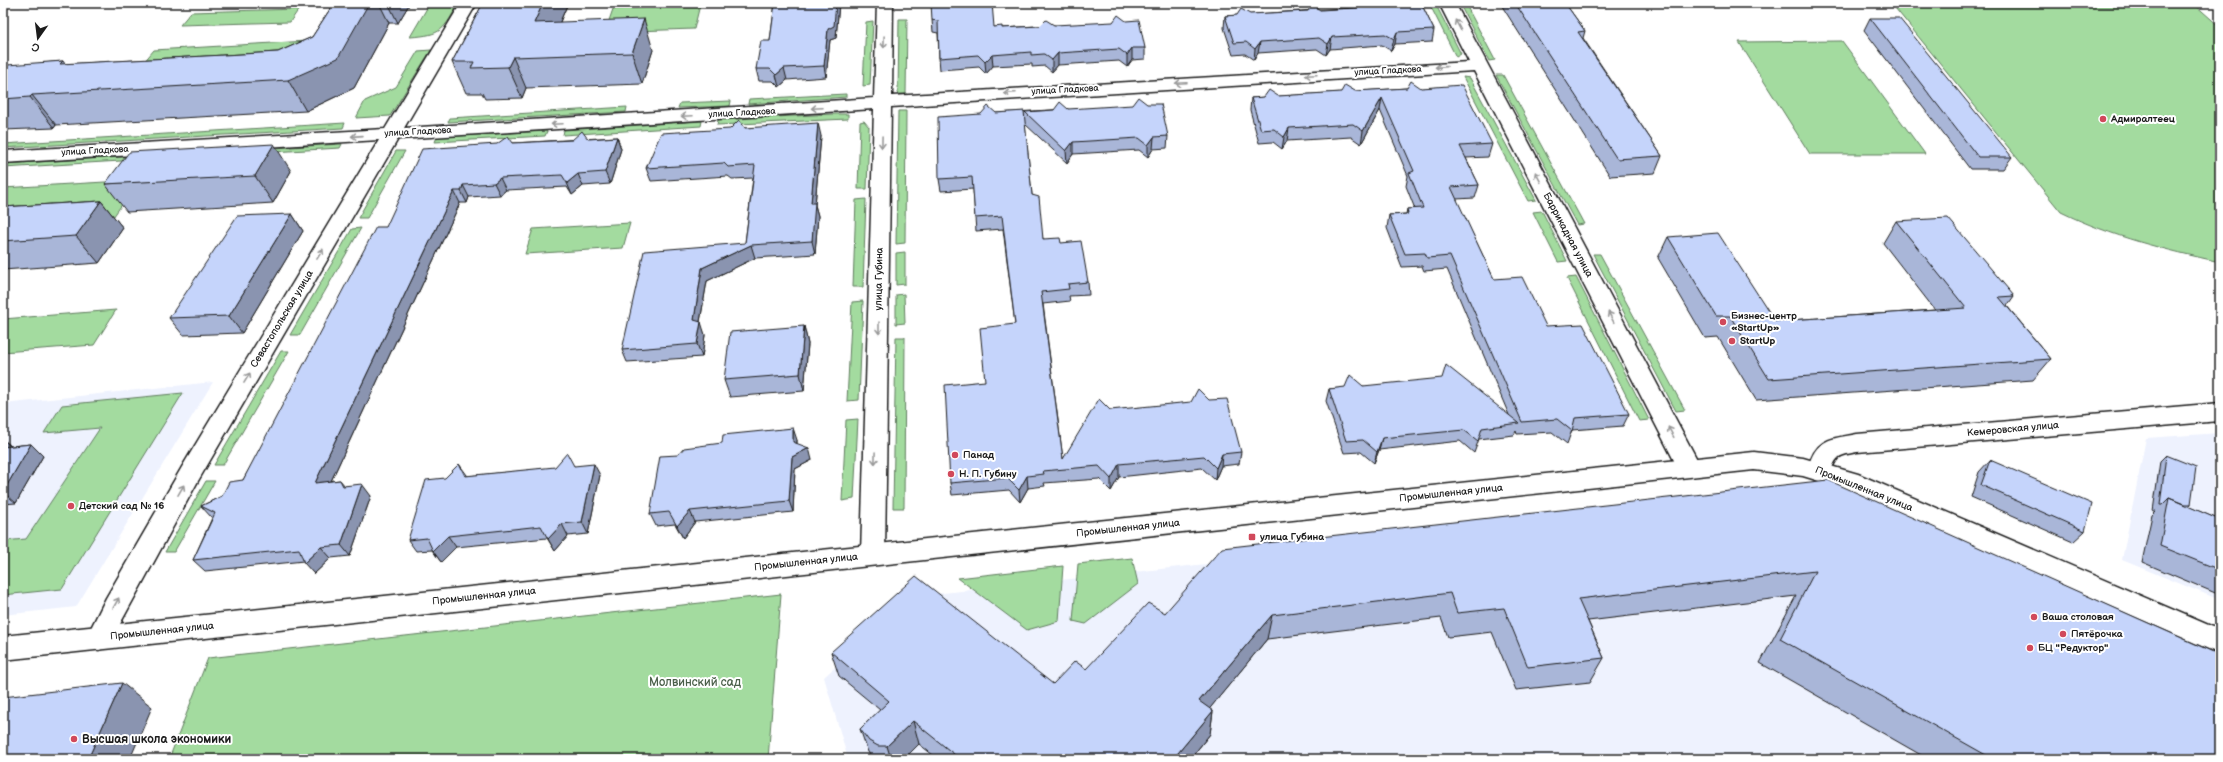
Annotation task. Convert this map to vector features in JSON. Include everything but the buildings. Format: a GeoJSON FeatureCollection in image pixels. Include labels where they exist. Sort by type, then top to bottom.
{"type":"FeatureCollection","features":[{"type":"Feature","properties":{"kind":"street","name":"Севастопольская улица"},"geometry":{"type":"LineString","coordinates":[[99,638],[114,606],[190,474],[469,3]]}},
{"type":"Feature","properties":{"kind":"street","name":"улица Губина"},"geometry":{"type":"LineString","coordinates":[[873,555],[885,3]]}},
{"type":"Feature","properties":{"kind":"street","name":"Баррикадная улица"},"geometry":{"type":"LineString","coordinates":[[1447,3],[1689,467]]}},
{"type":"Feature","properties":{"kind":"street","name":"улица Гладкова"},"geometry":{"type":"LineString","coordinates":[[3,157],[882,103],[911,99],[1480,66]]}},
{"type":"Feature","properties":{"kind":"street","name":"Кемеровская улица"},"geometry":{"type":"LineString","coordinates":[[1820,469],[1823,456],[1836,447],[2220,412]]}},
{"type":"Feature","properties":{"kind":"street","name":"Промышленная улица"},"geometry":{"type":"LineString","coordinates":[[3,648],[1754,461],[1786,462],[1820,469],[2220,642]]}},
{"type":"Feature","properties":{"kind":"shaded area","name":"Детский сад № 16"},"geometry":{"type":"Polygon","coordinates":[[[213,382],[76,607],[3,615],[3,404],[213,382]]]}},
{"type":"Feature","properties":{"kind":"shaded area"},"geometry":{"type":"Polygon","coordinates":[[[2220,433],[2220,600],[2122,560],[2146,438],[2220,433]]]}},
{"type":"Feature","properties":{"kind":"shaded area"},"geometry":{"type":"Polygon","coordinates":[[[1817,497],[2220,759],[848,759],[824,677],[916,596],[1817,497]]]}},
{"type":"Feature","properties":{"kind":"green space"},"geometry":{"type":"Polygon","coordinates":[[[430,3],[459,3],[441,29],[429,35],[410,37],[430,3]]]}},
{"type":"Feature","properties":{"kind":"green space"},"geometry":{"type":"Polygon","coordinates":[[[1429,3],[1435,3],[1461,54],[1456,57],[1429,3]]]}},
{"type":"Feature","properties":{"kind":"green space"},"geometry":{"type":"Polygon","coordinates":[[[1459,3],[1465,3],[1495,60],[1489,61],[1459,3]]]}},
{"type":"Feature","properties":{"kind":"green space","name":"Адмиралтеец"},"geometry":{"type":"Polygon","coordinates":[[[1891,3],[2193,3],[2220,27],[2220,262],[2180,253],[2119,236],[2061,212],[1891,3]]]}},
{"type":"Feature","properties":{"kind":"green space"},"geometry":{"type":"Polygon","coordinates":[[[700,5],[694,29],[605,32],[613,9],[700,5]]]}},
{"type":"Feature","properties":{"kind":"green space"},"geometry":{"type":"Polygon","coordinates":[[[299,9],[290,22],[180,25],[191,12],[299,9]]]}},
{"type":"Feature","properties":{"kind":"green space"},"geometry":{"type":"Polygon","coordinates":[[[899,19],[907,19],[906,94],[898,94],[899,19]]]}},
{"type":"Feature","properties":{"kind":"green space"},"geometry":{"type":"Polygon","coordinates":[[[873,21],[870,85],[863,86],[866,22],[873,21]]]}},
{"type":"Feature","properties":{"kind":"green space"},"geometry":{"type":"Polygon","coordinates":[[[307,41],[298,55],[143,63],[154,50],[307,41]]]}},
{"type":"Feature","properties":{"kind":"green space"},"geometry":{"type":"Polygon","coordinates":[[[1842,41],[1925,154],[1810,154],[1739,42],[1842,41]]]}},
{"type":"Feature","properties":{"kind":"green space"},"geometry":{"type":"Polygon","coordinates":[[[431,50],[390,116],[356,118],[365,101],[396,87],[418,51],[431,50]]]}},
{"type":"Feature","properties":{"kind":"green space"},"geometry":{"type":"Polygon","coordinates":[[[1496,75],[1503,75],[1584,224],[1577,225],[1496,75]]]}},
{"type":"Feature","properties":{"kind":"green space"},"geometry":{"type":"Polygon","coordinates":[[[1463,77],[1470,78],[1536,200],[1528,201],[1463,77]]]}},
{"type":"Feature","properties":{"kind":"green space"},"geometry":{"type":"Polygon","coordinates":[[[846,94],[846,97],[748,104],[749,99],[846,94]]]}},
{"type":"Feature","properties":{"kind":"green space"},"geometry":{"type":"Polygon","coordinates":[[[731,101],[730,106],[678,108],[680,103],[731,101]]]}},
{"type":"Feature","properties":{"kind":"green space"},"geometry":{"type":"Polygon","coordinates":[[[627,107],[626,112],[448,122],[450,118],[627,107]]]}},
{"type":"Feature","properties":{"kind":"green space"},"geometry":{"type":"Polygon","coordinates":[[[898,111],[906,111],[905,243],[896,244],[898,111]]]}},
{"type":"Feature","properties":{"kind":"green space"},"geometry":{"type":"Polygon","coordinates":[[[848,114],[848,119],[717,125],[718,120],[848,114]]]}},
{"type":"Feature","properties":{"kind":"green space"},"geometry":{"type":"Polygon","coordinates":[[[702,121],[701,126],[563,135],[564,130],[702,121]]]}},
{"type":"Feature","properties":{"kind":"green space"},"geometry":{"type":"Polygon","coordinates":[[[864,121],[869,127],[867,189],[858,189],[860,122],[864,121]]]}},
{"type":"Feature","properties":{"kind":"green space"},"geometry":{"type":"Polygon","coordinates":[[[345,123],[343,128],[3,148],[3,144],[345,123]]]}},
{"type":"Feature","properties":{"kind":"green space"},"geometry":{"type":"Polygon","coordinates":[[[547,131],[545,136],[435,142],[437,137],[547,131]]]}},
{"type":"Feature","properties":{"kind":"green space"},"geometry":{"type":"Polygon","coordinates":[[[342,144],[340,148],[3,168],[3,164],[342,144]]]}},
{"type":"Feature","properties":{"kind":"green space"},"geometry":{"type":"Polygon","coordinates":[[[396,151],[405,151],[367,218],[358,218],[396,151]]]}},
{"type":"Feature","properties":{"kind":"green space"},"geometry":{"type":"Polygon","coordinates":[[[139,180],[109,223],[3,230],[3,188],[139,180]]]}},
{"type":"Feature","properties":{"kind":"green space"},"geometry":{"type":"Polygon","coordinates":[[[866,199],[863,287],[853,287],[856,200],[866,199]]]}},
{"type":"Feature","properties":{"kind":"green space"},"geometry":{"type":"Polygon","coordinates":[[[1542,211],[1567,261],[1558,262],[1533,212],[1542,211]]]}},
{"type":"Feature","properties":{"kind":"green space"},"geometry":{"type":"Polygon","coordinates":[[[630,223],[623,248],[525,254],[533,229],[630,223]]]}},
{"type":"Feature","properties":{"kind":"green space"},"geometry":{"type":"Polygon","coordinates":[[[361,228],[300,335],[290,335],[352,229],[361,228]]]}},
{"type":"Feature","properties":{"kind":"green space"},"geometry":{"type":"Polygon","coordinates":[[[905,252],[905,284],[896,285],[896,253],[905,252]]]}},
{"type":"Feature","properties":{"kind":"green space"},"geometry":{"type":"Polygon","coordinates":[[[1593,254],[1600,254],[1685,410],[1676,411],[1593,254]]]}},
{"type":"Feature","properties":{"kind":"green space"},"geometry":{"type":"Polygon","coordinates":[[[1576,277],[1649,420],[1639,421],[1567,278],[1576,277]]]}},
{"type":"Feature","properties":{"kind":"green space"},"geometry":{"type":"Polygon","coordinates":[[[904,294],[905,323],[896,324],[896,295],[904,294]]]}},
{"type":"Feature","properties":{"kind":"green space"},"geometry":{"type":"Polygon","coordinates":[[[863,301],[859,400],[847,401],[852,302],[863,301]]]}},
{"type":"Feature","properties":{"kind":"green space"},"geometry":{"type":"Polygon","coordinates":[[[116,310],[94,345],[3,352],[3,319],[116,310]]]}},
{"type":"Feature","properties":{"kind":"green space"},"geometry":{"type":"Polygon","coordinates":[[[896,337],[905,337],[904,508],[893,508],[896,337]]]}},
{"type":"Feature","properties":{"kind":"green space"},"geometry":{"type":"Polygon","coordinates":[[[281,351],[289,351],[223,465],[214,465],[281,351]]]}},
{"type":"Feature","properties":{"kind":"green space"},"geometry":{"type":"Polygon","coordinates":[[[183,393],[62,589],[3,595],[3,541],[26,539],[100,428],[44,433],[62,405],[183,393]]]}},
{"type":"Feature","properties":{"kind":"green space"},"geometry":{"type":"Polygon","coordinates":[[[858,419],[854,499],[842,501],[846,420],[858,419]]]}},
{"type":"Feature","properties":{"kind":"green space"},"geometry":{"type":"Polygon","coordinates":[[[206,481],[215,481],[174,552],[165,552],[206,481]]]}},
{"type":"Feature","properties":{"kind":"green space"},"geometry":{"type":"Polygon","coordinates":[[[1132,558],[1138,584],[1086,624],[1073,621],[1078,564],[1132,558]]]}},
{"type":"Feature","properties":{"kind":"green space"},"geometry":{"type":"Polygon","coordinates":[[[1063,566],[1059,621],[1027,630],[958,578],[1063,566]]]}},
{"type":"Feature","properties":{"kind":"green space","name":"Молвинский сад"},"geometry":{"type":"Polygon","coordinates":[[[781,594],[768,759],[169,759],[208,658],[781,594]]]}},
{"type":"Feature","properties":{"kind":"place","name":"Адмиралтеец"},"geometry":{"type":"Point","coordinates":[2103,119]}},
{"type":"Feature","properties":{"kind":"place","name":"Бизнес-центр «StartUp»"},"geometry":{"type":"Point","coordinates":[1723,322]}},
{"type":"Feature","properties":{"kind":"place","name":"StartUp"},"geometry":{"type":"Point","coordinates":[1732,341]}},
{"type":"Feature","properties":{"kind":"place","name":"Панад"},"geometry":{"type":"Point","coordinates":[955,455]}},
{"type":"Feature","properties":{"kind":"place","name":"Н. П. Губину"},"geometry":{"type":"Point","coordinates":[951,474]}},
{"type":"Feature","properties":{"kind":"place","name":"Детский сад № 16"},"geometry":{"type":"Point","coordinates":[71,506]}},
{"type":"Feature","properties":{"kind":"place","name":"улица Губина"},"geometry":{"type":"Point","coordinates":[1252,537]}},
{"type":"Feature","properties":{"kind":"place","name":"Ваша столовая"},"geometry":{"type":"Point","coordinates":[2034,617]}},
{"type":"Feature","properties":{"kind":"place","name":"Пятёрочка"},"geometry":{"type":"Point","coordinates":[2063,634]}},
{"type":"Feature","properties":{"kind":"place","name":"БЦ \"Редуктор\""},"geometry":{"type":"Point","coordinates":[2030,648]}},
{"type":"Feature","properties":{"kind":"place","name":"Высшая школа экономики"},"geometry":{"type":"Point","coordinates":[74,739]}}]}
